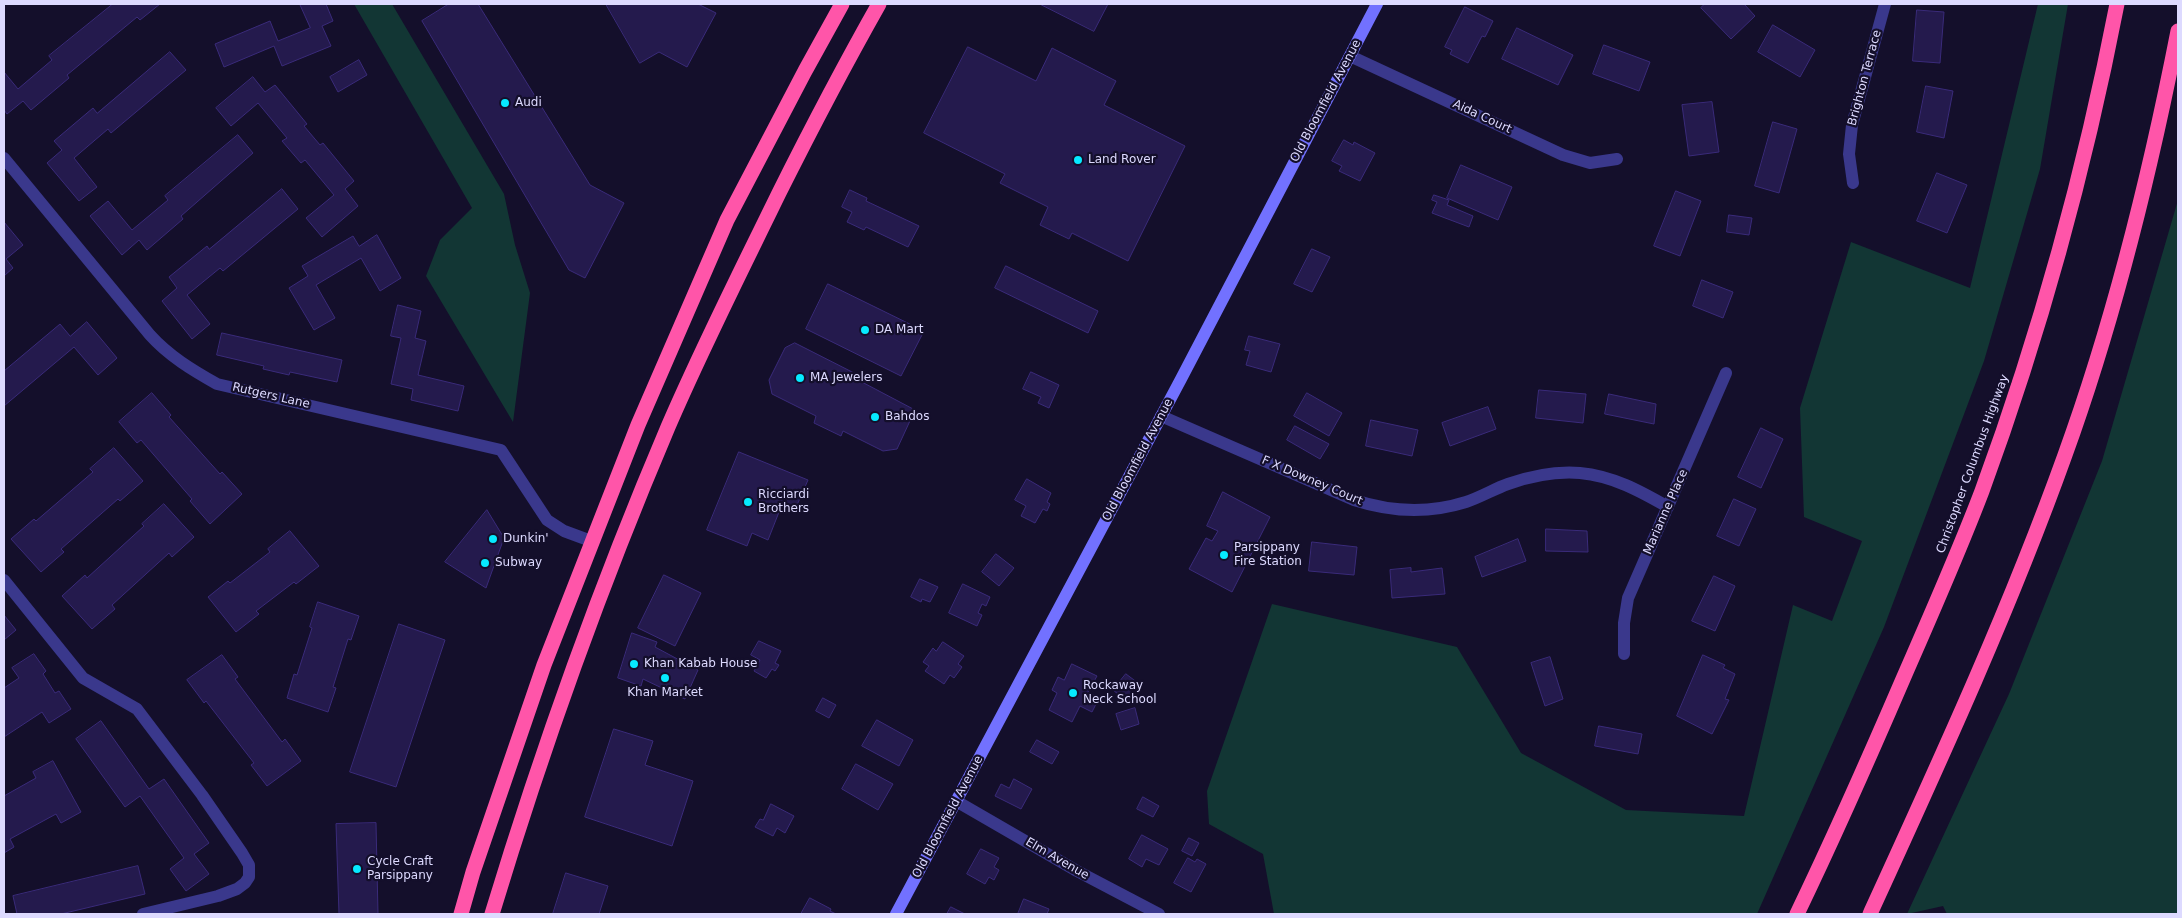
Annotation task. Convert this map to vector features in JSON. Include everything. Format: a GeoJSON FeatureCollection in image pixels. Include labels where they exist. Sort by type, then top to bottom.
{"type":"FeatureCollection","features":[{"type":"Feature","properties":{"kind":"highway"},"geometry":{"type":"LineString","coordinates":[[461,914],[473,872],[544,665],[591,541],[649,399],[727,220],[842,4]]}},
{"type":"Feature","properties":{"kind":"highway"},"geometry":{"type":"LineString","coordinates":[[492,914],[555,715],[620,542],[669,425],[751,250],[812,128],[879,4]]}},
{"type":"Feature","properties":{"kind":"highway","name":"Christopher Columbus Highway"},"geometry":{"type":"LineString","coordinates":[[1797,914],[1934,609],[1981,492],[2003,430],[2042,311],[2064,234],[2091,129],[2117,4]]}},
{"type":"Feature","properties":{"kind":"highway"},"geometry":{"type":"LineString","coordinates":[[1870,914],[1994,634],[2066,454],[2128,251],[2155,144],[2178,31]]}},
{"type":"Feature","properties":{"kind":"street","name":"Old Bloomfield Avenue"},"geometry":{"type":"LineString","coordinates":[[896,914],[1377,4]]}},
{"type":"Feature","properties":{"kind":"street","name":"Brighton Terrace"},"geometry":{"type":"LineString","coordinates":[[1853,183],[1849,154],[1852,125],[1880,5]]}},
{"type":"Feature","properties":{"kind":"street","name":"Aida Court"},"geometry":{"type":"LineString","coordinates":[[1350,56],[1563,155],[1590,163],[1617,160]]}},
{"type":"Feature","properties":{"kind":"street","name":"Rutgers Lane"},"geometry":{"type":"LineString","coordinates":[[4,158],[165,352],[196,373],[217,384],[501,450],[547,520],[564,531],[591,541]]}},
{"type":"Feature","properties":{"kind":"street","name":"Marianne Place"},"geometry":{"type":"LineString","coordinates":[[1624,654],[1624,623],[1628,598],[1726,373]]}},
{"type":"Feature","properties":{"kind":"street","name":"F X Downey Court"},"geometry":{"type":"LineString","coordinates":[[1160,416],[1354,500],[1376,507],[1417,511],[1446,508],[1534,476],[1560,473],[1581,473],[1629,485],[1668,507]]}},
{"type":"Feature","properties":{"kind":"street"},"geometry":{"type":"LineString","coordinates":[[4,580],[83,678],[137,709],[212,810],[249,865],[248,877],[245,883],[237,889],[218,896],[143,914]]}},
{"type":"Feature","properties":{"kind":"street","name":"Elm Avenue"},"geometry":{"type":"LineString","coordinates":[[956,801],[1077,871],[1159,914]]}},
{"type":"Feature","properties":{"kind":"green space"},"geometry":{"type":"Polygon","coordinates":[[[354,4],[392,4],[504,194],[515,245],[530,293],[513,422],[426,276],[440,240],[472,208],[354,4]]]}},
{"type":"Feature","properties":{"kind":"green space"},"geometry":{"type":"Polygon","coordinates":[[[2038,4],[2068,4],[2040,169],[1984,361],[1884,627],[1757,914],[1274,914],[1263,854],[1209,824],[1207,791],[1272,604],[1457,647],[1521,753],[1626,810],[1744,816],[1793,605],[1832,621],[1862,541],[1804,517],[1800,408],[1851,242],[1970,288],[2038,4]]]}},
{"type":"Feature","properties":{"kind":"green space"},"geometry":{"type":"Polygon","coordinates":[[[2178,200],[2178,914],[1947,914],[1943,906],[1907,914],[2009,694],[2102,461],[2178,200]]]}},
{"type":"Feature","properties":{"kind":"building"},"geometry":{"type":"Polygon","coordinates":[[[113,4],[160,4],[140,20],[137,17],[67,75],[69,78],[31,110],[23,101],[7,114],[4,110],[4,72],[18,89],[52,60],[49,56],[113,4]]]}},
{"type":"Feature","properties":{"kind":"building"},"geometry":{"type":"Polygon","coordinates":[[[300,4],[326,4],[333,21],[322,26],[331,46],[282,66],[274,46],[224,67],[215,44],[270,21],[278,41],[310,28],[300,4]]]}},
{"type":"Feature","properties":{"kind":"building","name":"Audi"},"geometry":{"type":"Polygon","coordinates":[[[449,4],[478,4],[590,185],[624,203],[585,278],[569,270],[422,21],[449,4]]]}},
{"type":"Feature","properties":{"kind":"building"},"geometry":{"type":"Polygon","coordinates":[[[606,4],[698,4],[716,13],[687,67],[659,52],[640,63],[606,4]]]}},
{"type":"Feature","properties":{"kind":"building"},"geometry":{"type":"Polygon","coordinates":[[[1040,4],[1108,4],[1094,31],[1040,4]]]}},
{"type":"Feature","properties":{"kind":"building"},"geometry":{"type":"Polygon","coordinates":[[[1705,4],[1744,4],[1755,16],[1731,39],[1701,8],[1705,4]]]}},
{"type":"Feature","properties":{"kind":"building"},"geometry":{"type":"Polygon","coordinates":[[[1465,7],[1493,21],[1485,37],[1482,36],[1468,63],[1450,54],[1452,50],[1445,47],[1465,7]]]}},
{"type":"Feature","properties":{"kind":"building"},"geometry":{"type":"Polygon","coordinates":[[[1917,10],[1944,12],[1940,63],[1913,61],[1917,10]]]}},
{"type":"Feature","properties":{"kind":"building"},"geometry":{"type":"Polygon","coordinates":[[[1773,25],[1815,50],[1800,77],[1758,52],[1773,25]]]}},
{"type":"Feature","properties":{"kind":"building"},"geometry":{"type":"Polygon","coordinates":[[[1517,28],[1573,55],[1558,85],[1502,59],[1517,28]]]}},
{"type":"Feature","properties":{"kind":"building"},"geometry":{"type":"Polygon","coordinates":[[[1604,45],[1650,62],[1639,91],[1593,74],[1604,45]]]}},
{"type":"Feature","properties":{"kind":"building","name":"Land Rover"},"geometry":{"type":"Polygon","coordinates":[[[968,47],[1036,81],[1052,48],[1116,81],[1104,105],[1185,146],[1128,261],[1072,233],[1069,239],[1040,225],[1048,207],[1000,183],[1005,174],[924,133],[968,47]]]}},
{"type":"Feature","properties":{"kind":"building"},"geometry":{"type":"Polygon","coordinates":[[[170,52],[186,70],[111,133],[108,129],[74,158],[97,187],[79,201],[47,163],[62,150],[54,141],[93,108],[97,113],[170,52]]]}},
{"type":"Feature","properties":{"kind":"building"},"geometry":{"type":"Polygon","coordinates":[[[359,60],[367,75],[338,92],[330,77],[359,60]]]}},
{"type":"Feature","properties":{"kind":"building"},"geometry":{"type":"Polygon","coordinates":[[[253,77],[265,92],[275,85],[307,124],[304,126],[320,145],[323,143],[354,181],[345,189],[358,206],[322,237],[306,218],[334,195],[305,160],[301,163],[282,141],[287,138],[258,103],[231,126],[216,108],[253,77]]]}},
{"type":"Feature","properties":{"kind":"building"},"geometry":{"type":"Polygon","coordinates":[[[1926,86],[1953,91],[1944,138],[1917,132],[1926,86]]]}},
{"type":"Feature","properties":{"kind":"building"},"geometry":{"type":"Polygon","coordinates":[[[1712,102],[1719,152],[1689,156],[1682,105],[1712,102]]]}},
{"type":"Feature","properties":{"kind":"building"},"geometry":{"type":"Polygon","coordinates":[[[1773,122],[1797,129],[1779,193],[1755,186],[1773,122]]]}},
{"type":"Feature","properties":{"kind":"building"},"geometry":{"type":"Polygon","coordinates":[[[238,135],[253,153],[181,216],[183,219],[147,250],[139,240],[122,255],[90,216],[108,201],[132,230],[168,200],[165,196],[238,135]]]}},
{"type":"Feature","properties":{"kind":"building"},"geometry":{"type":"Polygon","coordinates":[[[1344,140],[1353,145],[1354,142],[1375,153],[1360,181],[1339,171],[1342,166],[1332,161],[1344,140]]]}},
{"type":"Feature","properties":{"kind":"building"},"geometry":{"type":"Polygon","coordinates":[[[1461,165],[1512,187],[1498,220],[1447,198],[1461,165]]]}},
{"type":"Feature","properties":{"kind":"building"},"geometry":{"type":"Polygon","coordinates":[[[1937,173],[1967,185],[1947,233],[1917,221],[1937,173]]]}},
{"type":"Feature","properties":{"kind":"building"},"geometry":{"type":"Polygon","coordinates":[[[282,189],[298,209],[223,271],[220,268],[187,295],[210,324],[192,339],[162,301],[177,288],[169,277],[207,246],[209,249],[282,189]]]}},
{"type":"Feature","properties":{"kind":"building"},"geometry":{"type":"Polygon","coordinates":[[[850,190],[867,198],[866,201],[919,226],[908,247],[866,227],[864,230],[847,222],[852,212],[842,207],[850,190]]]}},
{"type":"Feature","properties":{"kind":"building"},"geometry":{"type":"Polygon","coordinates":[[[1676,191],[1701,201],[1680,256],[1654,246],[1676,191]]]}},
{"type":"Feature","properties":{"kind":"building"},"geometry":{"type":"Polygon","coordinates":[[[1434,195],[1449,200],[1447,205],[1473,216],[1469,227],[1432,213],[1437,202],[1432,200],[1434,195]]]}},
{"type":"Feature","properties":{"kind":"building"},"geometry":{"type":"Polygon","coordinates":[[[1729,215],[1752,218],[1749,235],[1727,232],[1729,215]]]}},
{"type":"Feature","properties":{"kind":"building"},"geometry":{"type":"Polygon","coordinates":[[[4,222],[23,245],[6,259],[13,268],[4,276],[4,222]]]}},
{"type":"Feature","properties":{"kind":"building"},"geometry":{"type":"Polygon","coordinates":[[[377,235],[401,278],[380,291],[361,258],[316,285],[335,318],[314,330],[289,288],[308,276],[302,266],[353,236],[359,246],[377,235]]]}},
{"type":"Feature","properties":{"kind":"building"},"geometry":{"type":"Polygon","coordinates":[[[1312,249],[1330,257],[1312,292],[1294,284],[1312,249]]]}},
{"type":"Feature","properties":{"kind":"building"},"geometry":{"type":"Polygon","coordinates":[[[1006,266],[1098,311],[1088,333],[995,288],[1006,266]]]}},
{"type":"Feature","properties":{"kind":"building"},"geometry":{"type":"Polygon","coordinates":[[[1702,280],[1733,292],[1723,318],[1693,306],[1702,280]]]}},
{"type":"Feature","properties":{"kind":"building","name":"DA Mart"},"geometry":{"type":"Polygon","coordinates":[[[828,284],[924,331],[901,376],[806,329],[828,284]]]}},
{"type":"Feature","properties":{"kind":"building"},"geometry":{"type":"Polygon","coordinates":[[[398,305],[421,311],[415,338],[426,341],[418,375],[464,386],[458,411],[411,400],[413,389],[391,384],[401,338],[391,336],[398,305]]]}},
{"type":"Feature","properties":{"kind":"building"},"geometry":{"type":"Polygon","coordinates":[[[87,322],[117,358],[98,375],[74,347],[4,406],[4,371],[60,324],[70,336],[87,322]]]}},
{"type":"Feature","properties":{"kind":"building"},"geometry":{"type":"Polygon","coordinates":[[[222,333],[342,360],[337,382],[290,372],[289,375],[263,369],[264,366],[217,355],[222,333]]]}},
{"type":"Feature","properties":{"kind":"building"},"geometry":{"type":"Polygon","coordinates":[[[1249,336],[1280,344],[1271,372],[1246,365],[1250,351],[1245,350],[1249,336]]]}},
{"type":"Feature","properties":{"kind":"building"},"geometry":{"type":"Polygon","coordinates":[[[795,343],[862,377],[860,381],[915,410],[897,449],[883,451],[843,431],[841,436],[814,423],[816,416],[772,394],[769,380],[785,348],[795,343]]]}},
{"type":"Feature","properties":{"kind":"building"},"geometry":{"type":"Polygon","coordinates":[[[1031,372],[1059,385],[1049,408],[1038,403],[1041,397],[1023,389],[1031,372]]]}},
{"type":"Feature","properties":{"kind":"building"},"geometry":{"type":"Polygon","coordinates":[[[1539,390],[1586,394],[1583,423],[1536,418],[1539,390]]]}},
{"type":"Feature","properties":{"kind":"building"},"geometry":{"type":"Polygon","coordinates":[[[152,393],[171,415],[169,417],[220,474],[222,472],[242,494],[210,524],[190,501],[192,499],[141,440],[137,443],[119,422],[152,393]]]}},
{"type":"Feature","properties":{"kind":"building"},"geometry":{"type":"Polygon","coordinates":[[[1307,393],[1342,413],[1329,436],[1294,416],[1307,393]]]}},
{"type":"Feature","properties":{"kind":"building"},"geometry":{"type":"Polygon","coordinates":[[[1609,394],[1656,404],[1654,424],[1605,414],[1609,394]]]}},
{"type":"Feature","properties":{"kind":"building"},"geometry":{"type":"Polygon","coordinates":[[[1488,407],[1496,429],[1450,446],[1442,423],[1488,407]]]}},
{"type":"Feature","properties":{"kind":"building"},"geometry":{"type":"Polygon","coordinates":[[[1371,420],[1418,430],[1412,456],[1366,446],[1371,420]]]}},
{"type":"Feature","properties":{"kind":"building"},"geometry":{"type":"Polygon","coordinates":[[[1295,426],[1329,444],[1320,459],[1287,440],[1295,426]]]}},
{"type":"Feature","properties":{"kind":"building"},"geometry":{"type":"Polygon","coordinates":[[[1761,428],[1783,439],[1761,488],[1738,477],[1761,428]]]}},
{"type":"Feature","properties":{"kind":"building"},"geometry":{"type":"Polygon","coordinates":[[[114,448],[143,481],[120,501],[118,499],[61,549],[64,552],[41,572],[11,539],[34,519],[36,521],[93,472],[90,469],[114,448]]]}},
{"type":"Feature","properties":{"kind":"building"},"geometry":{"type":"Polygon","coordinates":[[[739,452],[808,480],[794,512],[781,507],[768,540],[752,533],[747,546],[707,530],[739,452]]]}},
{"type":"Feature","properties":{"kind":"building"},"geometry":{"type":"Polygon","coordinates":[[[1027,479],[1051,493],[1047,502],[1050,504],[1047,511],[1043,509],[1035,523],[1021,516],[1026,506],[1015,500],[1027,479]]]}},
{"type":"Feature","properties":{"kind":"building","name":"Parsippany Fire Station"},"geometry":{"type":"Polygon","coordinates":[[[1223,492],[1270,517],[1232,592],[1189,569],[1206,538],[1212,541],[1218,531],[1207,526],[1223,492]]]}},
{"type":"Feature","properties":{"kind":"building"},"geometry":{"type":"Polygon","coordinates":[[[1734,499],[1756,509],[1739,546],[1717,536],[1734,499]]]}},
{"type":"Feature","properties":{"kind":"building"},"geometry":{"type":"Polygon","coordinates":[[[164,504],[194,537],[172,557],[169,553],[112,605],[115,609],[92,629],[62,596],[85,575],[87,578],[144,526],[142,524],[164,504]]]}},
{"type":"Feature","properties":{"kind":"building"},"geometry":{"type":"Polygon","coordinates":[[[487,510],[504,538],[486,588],[445,562],[487,510]]]}},
{"type":"Feature","properties":{"kind":"building"},"geometry":{"type":"Polygon","coordinates":[[[1546,529],[1587,531],[1588,552],[1546,551],[1546,529]]]}},
{"type":"Feature","properties":{"kind":"building"},"geometry":{"type":"Polygon","coordinates":[[[290,531],[319,566],[296,584],[294,582],[256,611],[259,614],[236,632],[208,597],[228,581],[230,583],[270,552],[268,549],[290,531]]]}},
{"type":"Feature","properties":{"kind":"building"},"geometry":{"type":"Polygon","coordinates":[[[1518,539],[1526,561],[1482,577],[1475,557],[1518,539]]]}},
{"type":"Feature","properties":{"kind":"building"},"geometry":{"type":"Polygon","coordinates":[[[1312,542],[1357,547],[1354,575],[1309,571],[1312,542]]]}},
{"type":"Feature","properties":{"kind":"building"},"geometry":{"type":"Polygon","coordinates":[[[996,554],[1014,568],[999,586],[982,572],[996,554]]]}},
{"type":"Feature","properties":{"kind":"building"},"geometry":{"type":"Polygon","coordinates":[[[1411,568],[1411,572],[1442,568],[1445,594],[1392,598],[1390,570],[1411,568]]]}},
{"type":"Feature","properties":{"kind":"building"},"geometry":{"type":"Polygon","coordinates":[[[664,575],[701,593],[675,646],[638,628],[664,575]]]}},
{"type":"Feature","properties":{"kind":"building"},"geometry":{"type":"Polygon","coordinates":[[[1714,576],[1735,586],[1715,631],[1692,621],[1714,576]]]}},
{"type":"Feature","properties":{"kind":"building"},"geometry":{"type":"Polygon","coordinates":[[[920,579],[938,587],[930,602],[922,599],[921,602],[911,597],[920,579]]]}},
{"type":"Feature","properties":{"kind":"building"},"geometry":{"type":"Polygon","coordinates":[[[963,584],[990,597],[986,606],[982,604],[978,613],[982,615],[977,626],[949,613],[963,584]]]}},
{"type":"Feature","properties":{"kind":"building"},"geometry":{"type":"Polygon","coordinates":[[[318,602],[359,616],[351,640],[348,639],[333,687],[336,688],[328,712],[287,698],[294,674],[297,675],[318,602]]]}},
{"type":"Feature","properties":{"kind":"building"},"geometry":{"type":"Polygon","coordinates":[[[4,615],[16,630],[4,640],[4,615]]]}},
{"type":"Feature","properties":{"kind":"building"},"geometry":{"type":"Polygon","coordinates":[[[399,624],[445,640],[396,787],[350,772],[399,624]]]}},
{"type":"Feature","properties":{"kind":"building"},"geometry":{"type":"Polygon","coordinates":[[[632,633],[657,642],[655,647],[698,670],[685,699],[643,679],[641,686],[618,678],[632,633]]]}},
{"type":"Feature","properties":{"kind":"building"},"geometry":{"type":"Polygon","coordinates":[[[759,641],[781,651],[775,663],[779,665],[775,671],[772,669],[766,678],[754,671],[760,660],[751,655],[759,641]]]}},
{"type":"Feature","properties":{"kind":"building"},"geometry":{"type":"Polygon","coordinates":[[[943,642],[964,656],[958,664],[962,667],[954,678],[950,675],[944,684],[925,671],[929,666],[923,662],[933,648],[936,651],[943,642]]]}},
{"type":"Feature","properties":{"kind":"building"},"geometry":{"type":"Polygon","coordinates":[[[34,654],[46,671],[43,674],[55,693],[59,691],[71,709],[49,723],[42,712],[4,737],[4,688],[19,678],[12,668],[34,654]]]}},
{"type":"Feature","properties":{"kind":"building"},"geometry":{"type":"Polygon","coordinates":[[[222,655],[238,677],[235,679],[282,742],[285,739],[301,761],[267,786],[251,765],[254,763],[206,701],[204,703],[187,680],[222,655]]]}},
{"type":"Feature","properties":{"kind":"building"},"geometry":{"type":"Polygon","coordinates":[[[1703,655],[1725,665],[1723,668],[1735,674],[1725,699],[1729,700],[1712,734],[1677,716],[1703,655]]]}},
{"type":"Feature","properties":{"kind":"building"},"geometry":{"type":"Polygon","coordinates":[[[1550,657],[1563,699],[1545,706],[1531,663],[1550,657]]]}},
{"type":"Feature","properties":{"kind":"building","name":"Rockaway Neck School"},"geometry":{"type":"Polygon","coordinates":[[[1072,664],[1097,676],[1088,692],[1099,698],[1092,712],[1080,706],[1072,722],[1049,710],[1057,693],[1052,690],[1058,677],[1064,680],[1072,664]]]}},
{"type":"Feature","properties":{"kind":"building"},"geometry":{"type":"Polygon","coordinates":[[[1126,674],[1142,686],[1129,703],[1113,690],[1126,674]]]}},
{"type":"Feature","properties":{"kind":"building"},"geometry":{"type":"Polygon","coordinates":[[[823,698],[836,705],[829,718],[816,711],[823,698]]]}},
{"type":"Feature","properties":{"kind":"building"},"geometry":{"type":"Polygon","coordinates":[[[1135,708],[1139,724],[1121,730],[1116,714],[1135,708]]]}},
{"type":"Feature","properties":{"kind":"building"},"geometry":{"type":"Polygon","coordinates":[[[877,720],[913,740],[899,766],[862,746],[877,720]]]}},
{"type":"Feature","properties":{"kind":"building"},"geometry":{"type":"Polygon","coordinates":[[[101,721],[149,789],[164,779],[209,843],[194,854],[209,874],[186,891],[170,869],[184,858],[140,796],[125,807],[76,739],[101,721]]]}},
{"type":"Feature","properties":{"kind":"building"},"geometry":{"type":"Polygon","coordinates":[[[1599,726],[1642,734],[1638,754],[1595,746],[1599,726]]]}},
{"type":"Feature","properties":{"kind":"building"},"geometry":{"type":"Polygon","coordinates":[[[614,729],[653,741],[645,765],[693,781],[672,846],[585,817],[614,729]]]}},
{"type":"Feature","properties":{"kind":"building"},"geometry":{"type":"Polygon","coordinates":[[[1037,740],[1059,752],[1052,764],[1030,752],[1037,740]]]}},
{"type":"Feature","properties":{"kind":"building"},"geometry":{"type":"Polygon","coordinates":[[[53,761],[81,812],[61,823],[56,814],[10,839],[14,847],[4,853],[4,796],[36,778],[33,772],[53,761]]]}},
{"type":"Feature","properties":{"kind":"building"},"geometry":{"type":"Polygon","coordinates":[[[856,764],[893,784],[878,810],[842,789],[856,764]]]}},
{"type":"Feature","properties":{"kind":"building"},"geometry":{"type":"Polygon","coordinates":[[[1014,779],[1032,789],[1021,809],[995,796],[1001,784],[1009,788],[1014,779]]]}},
{"type":"Feature","properties":{"kind":"building"},"geometry":{"type":"Polygon","coordinates":[[[1143,797],[1159,806],[1153,817],[1137,809],[1143,797]]]}},
{"type":"Feature","properties":{"kind":"building"},"geometry":{"type":"Polygon","coordinates":[[[771,804],[794,816],[785,833],[777,828],[773,836],[755,827],[760,819],[763,820],[771,804]]]}},
{"type":"Feature","properties":{"kind":"building","name":"Cycle Craft Parsippany"},"geometry":{"type":"Polygon","coordinates":[[[376,823],[378,914],[339,914],[336,824],[376,823]]]}},
{"type":"Feature","properties":{"kind":"building"},"geometry":{"type":"Polygon","coordinates":[[[1142,835],[1168,849],[1159,865],[1146,859],[1142,867],[1129,859],[1142,835]]]}},
{"type":"Feature","properties":{"kind":"building"},"geometry":{"type":"Polygon","coordinates":[[[1189,838],[1199,843],[1192,856],[1182,851],[1189,838]]]}},
{"type":"Feature","properties":{"kind":"building"},"geometry":{"type":"Polygon","coordinates":[[[981,849],[999,858],[994,867],[999,870],[994,880],[989,877],[985,884],[967,874],[981,849]]]}},
{"type":"Feature","properties":{"kind":"building"},"geometry":{"type":"Polygon","coordinates":[[[1188,858],[1195,862],[1197,859],[1206,864],[1191,892],[1174,883],[1188,858]]]}},
{"type":"Feature","properties":{"kind":"building"},"geometry":{"type":"Polygon","coordinates":[[[138,866],[145,894],[61,914],[17,914],[13,896],[138,866]]]}},
{"type":"Feature","properties":{"kind":"building"},"geometry":{"type":"Polygon","coordinates":[[[566,873],[608,886],[599,914],[553,914],[566,873]]]}},
{"type":"Feature","properties":{"kind":"building"},"geometry":{"type":"Polygon","coordinates":[[[810,898],[831,909],[830,911],[836,914],[801,914],[810,898]]]}},
{"type":"Feature","properties":{"kind":"building"},"geometry":{"type":"Polygon","coordinates":[[[1024,899],[1049,909],[1047,914],[1018,914],[1024,899]]]}},
{"type":"Feature","properties":{"kind":"building"},"geometry":{"type":"Polygon","coordinates":[[[951,907],[965,914],[947,914],[951,907]]]}},
{"type":"Feature","properties":{"kind":"place","name":"Audi"},"geometry":{"type":"Point","coordinates":[505,103]}},
{"type":"Feature","properties":{"kind":"place","name":"Land Rover"},"geometry":{"type":"Point","coordinates":[1078,160]}},
{"type":"Feature","properties":{"kind":"place","name":"DA Mart"},"geometry":{"type":"Point","coordinates":[865,330]}},
{"type":"Feature","properties":{"kind":"place","name":"MA Jewelers"},"geometry":{"type":"Point","coordinates":[800,378]}},
{"type":"Feature","properties":{"kind":"place","name":"Bahdos"},"geometry":{"type":"Point","coordinates":[875,417]}},
{"type":"Feature","properties":{"kind":"place","name":"Ricciardi Brothers"},"geometry":{"type":"Point","coordinates":[748,502]}},
{"type":"Feature","properties":{"kind":"place","name":"Dunkin'"},"geometry":{"type":"Point","coordinates":[493,539]}},
{"type":"Feature","properties":{"kind":"place","name":"Parsippany Fire Station"},"geometry":{"type":"Point","coordinates":[1224,555]}},
{"type":"Feature","properties":{"kind":"place","name":"Subway"},"geometry":{"type":"Point","coordinates":[485,563]}},
{"type":"Feature","properties":{"kind":"place","name":"Khan Kabab House"},"geometry":{"type":"Point","coordinates":[634,664]}},
{"type":"Feature","properties":{"kind":"place","name":"Khan Market"},"geometry":{"type":"Point","coordinates":[665,678]}},
{"type":"Feature","properties":{"kind":"place","name":"Rockaway Neck School"},"geometry":{"type":"Point","coordinates":[1073,693]}},
{"type":"Feature","properties":{"kind":"place","name":"Cycle Craft Parsippany"},"geometry":{"type":"Point","coordinates":[357,869]}}]}
